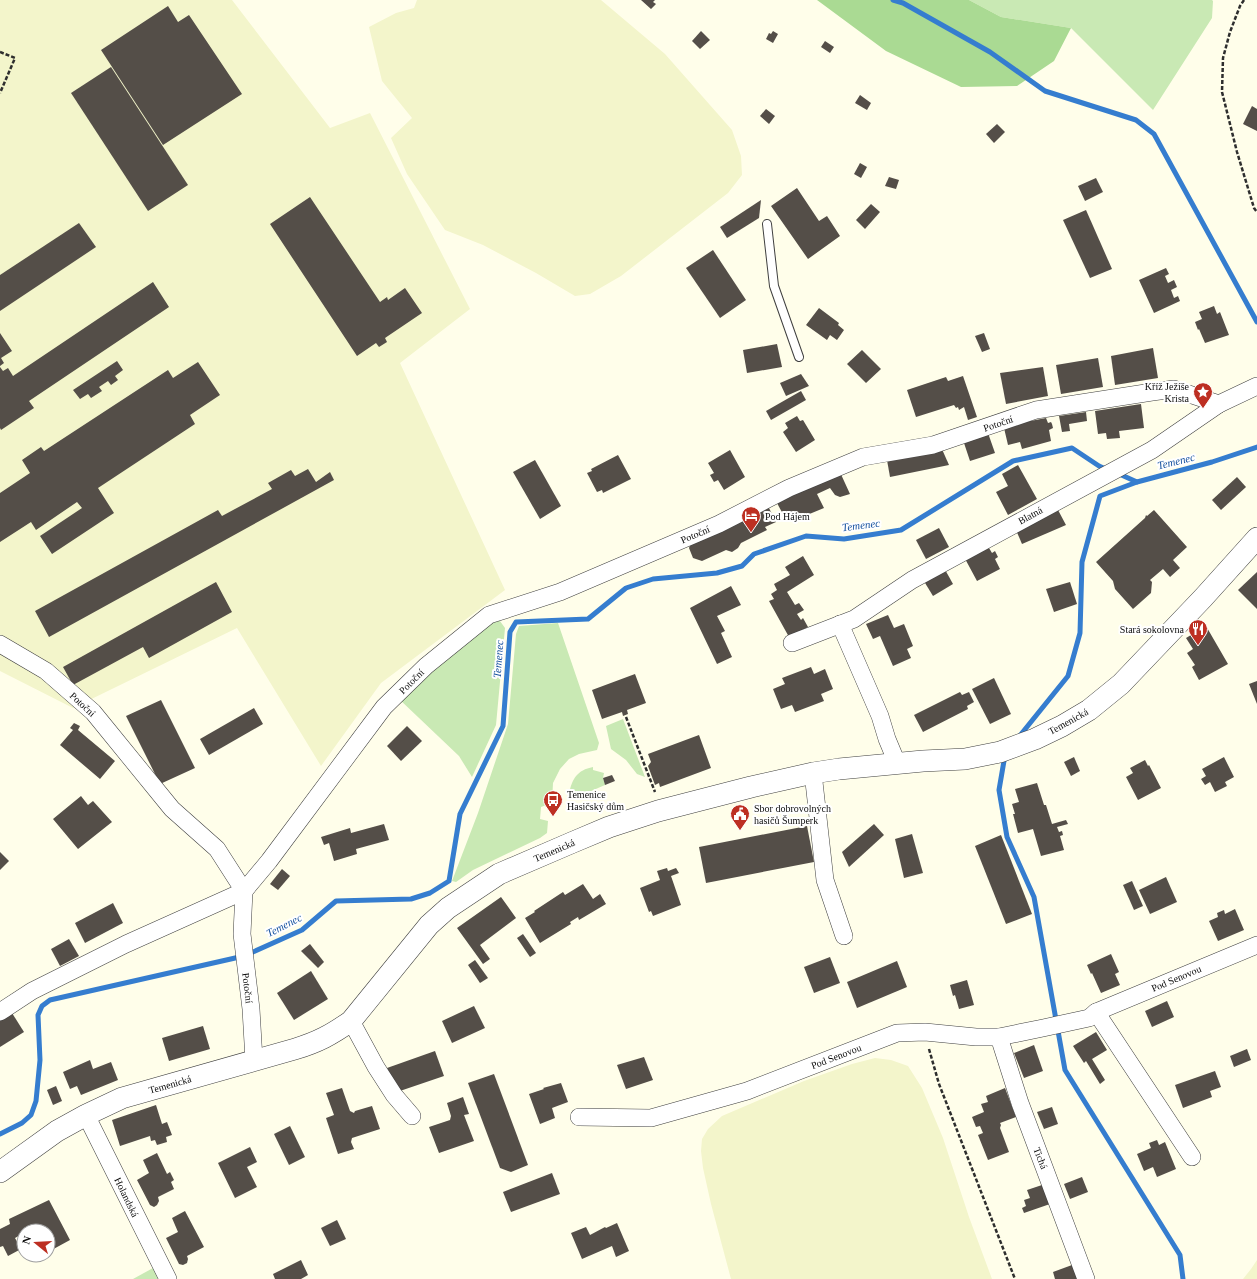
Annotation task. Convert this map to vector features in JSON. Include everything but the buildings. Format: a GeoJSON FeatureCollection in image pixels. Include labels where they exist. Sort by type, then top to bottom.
{"type":"FeatureCollection","features":[{"type":"Feature","properties":{"kind":"street"},"geometry":{"type":"LineString","coordinates":[[1219,404],[1257,386]]}},
{"type":"Feature","properties":{"kind":"street","name":"Potoční"},"geometry":{"type":"LineString","coordinates":[[0,1012],[32,991],[126,944],[244,891],[269,861],[384,707],[426,666],[489,615],[560,592],[719,524],[789,488],[863,457],[933,445],[1036,410],[1152,392],[1174,389],[1219,404]]}},
{"type":"Feature","properties":{"kind":"street","name":"Blatná"},"geometry":{"type":"LineString","coordinates":[[792,643],[854,619],[912,580],[1119,466],[1152,450],[1219,404]]}},
{"type":"Feature","properties":{"kind":"street","name":"Temenická"},"geometry":{"type":"LineString","coordinates":[[0,1172],[57,1131],[122,1098],[318,1042],[351,1021],[429,925],[448,908],[499,874],[609,827],[658,811],[812,773],[897,763],[965,759],[1000,752],[1035,739],[1089,710],[1121,684],[1203,598],[1257,538]]}},
{"type":"Feature","properties":{"kind":"street"},"geometry":{"type":"LineString","coordinates":[[840,624],[880,716],[887,739],[897,763]]}},
{"type":"Feature","properties":{"kind":"street","name":"Potoční"},"geometry":{"type":"LineString","coordinates":[[0,644],[46,671],[93,712],[172,809],[216,849],[244,891],[242,934],[251,1009],[254,1060]]}},
{"type":"Feature","properties":{"kind":"street"},"geometry":{"type":"LineString","coordinates":[[812,773],[825,880],[844,936]]}},
{"type":"Feature","properties":{"kind":"street","name":"Pod Senovou"},"geometry":{"type":"LineString","coordinates":[[579,1117],[651,1118],[746,1091],[897,1033],[924,1032],[976,1037],[999,1037],[1089,1018],[1096,1012],[1257,944]]}},
{"type":"Feature","properties":{"kind":"street"},"geometry":{"type":"LineString","coordinates":[[1096,1012],[1192,1157]]}},
{"type":"Feature","properties":{"kind":"street"},"geometry":{"type":"LineString","coordinates":[[351,1021],[376,1067],[394,1095],[412,1116]]}},
{"type":"Feature","properties":{"kind":"street","name":"Tichá"},"geometry":{"type":"LineString","coordinates":[[999,1037],[1020,1103],[1086,1279]]}},
{"type":"Feature","properties":{"kind":"street","name":"Holandská"},"geometry":{"type":"LineString","coordinates":[[86,1115],[168,1279]]}},
{"type":"Feature","properties":{"kind":"lane"},"geometry":{"type":"LineString","coordinates":[[767,224],[774,286],[799,357]]}},
{"type":"Feature","properties":{"kind":"path"},"geometry":{"type":"LineString","coordinates":[[1244,0],[1240,6],[1230,32],[1223,58],[1222,92],[1237,152],[1254,208],[1257,212]]}},
{"type":"Feature","properties":{"kind":"path"},"geometry":{"type":"LineString","coordinates":[[0,52],[15,58],[0,93]]}},
{"type":"Feature","properties":{"kind":"path"},"geometry":{"type":"LineString","coordinates":[[626,717],[655,793]]}},
{"type":"Feature","properties":{"kind":"path"},"geometry":{"type":"LineString","coordinates":[[924,1032],[939,1084],[1015,1279]]}},
{"type":"Feature","properties":{"kind":"green space"},"geometry":{"type":"Polygon","coordinates":[[[0,0],[232,0],[330,128],[370,113],[470,309],[400,363],[505,590],[381,683],[321,766],[237,628],[73,708],[0,671],[0,0]]]}},
{"type":"Feature","properties":{"kind":"green space"},"geometry":{"type":"Polygon","coordinates":[[[417,0],[601,0],[665,54],[732,130],[741,156],[742,175],[728,193],[621,276],[590,294],[575,296],[536,273],[483,245],[445,230],[407,174],[391,138],[412,118],[382,81],[369,27],[396,13],[414,8],[417,0]]]}},
{"type":"Feature","properties":{"kind":"green space"},"geometry":{"type":"Polygon","coordinates":[[[817,0],[969,0],[1001,17],[1071,28],[1054,61],[1017,86],[961,87],[886,51],[817,0]]]}},
{"type":"Feature","properties":{"kind":"green space"},"geometry":{"type":"Polygon","coordinates":[[[969,0],[1213,1],[1212,18],[1153,110],[1071,28],[1001,17],[969,0]]]}},
{"type":"Feature","properties":{"kind":"green space"},"geometry":{"type":"Polygon","coordinates":[[[497,617],[505,628],[496,725],[472,777],[459,756],[398,698],[497,617]]]}},
{"type":"Feature","properties":{"kind":"green space"},"geometry":{"type":"Polygon","coordinates":[[[558,623],[599,743],[597,750],[579,754],[569,759],[560,769],[553,783],[552,803],[541,807],[540,819],[548,821],[547,833],[540,838],[473,870],[456,882],[452,881],[478,813],[508,724],[516,634],[519,626],[558,623]]]}},
{"type":"Feature","properties":{"kind":"green space"},"geometry":{"type":"Polygon","coordinates":[[[623,719],[645,777],[637,774],[626,760],[611,749],[606,726],[623,719]]]}},
{"type":"Feature","properties":{"kind":"green space"},"geometry":{"type":"Polygon","coordinates":[[[593,767],[593,770],[604,773],[603,778],[605,785],[575,798],[569,794],[576,776],[583,770],[593,767]]]}},
{"type":"Feature","properties":{"kind":"green space"},"geometry":{"type":"Polygon","coordinates":[[[875,1058],[891,1060],[908,1066],[922,1088],[943,1138],[969,1217],[992,1279],[731,1279],[703,1168],[701,1151],[702,1139],[708,1129],[722,1116],[804,1081],[852,1064],[875,1058]]]}},
{"type":"Feature","properties":{"kind":"green space"},"geometry":{"type":"Polygon","coordinates":[[[1257,1260],[1257,1279],[1243,1279],[1251,1269],[1257,1260]]]}},
{"type":"Feature","properties":{"kind":"green space"},"geometry":{"type":"Polygon","coordinates":[[[153,1268],[158,1279],[133,1279],[153,1268]]]}},
{"type":"Feature","properties":{"kind":"waterway"},"geometry":{"type":"LineString","coordinates":[[893,0],[903,3],[990,52],[1045,91],[1136,120],[1154,134],[1257,322]]}},
{"type":"Feature","properties":{"kind":"waterway","name":"Temenec"},"geometry":{"type":"LineString","coordinates":[[1117,473],[1137,482],[1212,462],[1257,447]]}},
{"type":"Feature","properties":{"kind":"waterway","name":"Temenec"},"geometry":{"type":"LineString","coordinates":[[0,1134],[22,1123],[31,1115],[36,1101],[40,1060],[38,1015],[42,1006],[50,1000],[244,956],[302,930],[336,901],[411,899],[430,893],[449,881],[460,814],[503,726],[510,632],[516,622],[588,619],[626,588],[653,579],[717,573],[742,566],[754,554],[806,536],[844,539],[901,530],[1013,461],[1072,448],[1099,466],[1108,470]]}},
{"type":"Feature","properties":{"kind":"waterway"},"geometry":{"type":"LineString","coordinates":[[1018,738],[1068,676],[1080,633],[1082,562],[1100,496],[1137,482]]}},
{"type":"Feature","properties":{"kind":"waterway"},"geometry":{"type":"LineString","coordinates":[[1005,755],[999,790],[1007,837],[1034,897],[1065,1070],[1180,1255],[1183,1279]]}},
{"type":"Feature","properties":{"kind":"place","name":"Kříž Ježíše Krista"},"geometry":{"type":"Point","coordinates":[1203,409]}},
{"type":"Feature","properties":{"kind":"place","name":"Pod Hájem"},"geometry":{"type":"Point","coordinates":[751,533]}},
{"type":"Feature","properties":{"kind":"place","name":"Stará sokolovna"},"geometry":{"type":"Point","coordinates":[1198,646]}},
{"type":"Feature","properties":{"kind":"place","name":"Temenice Hasičský dům"},"geometry":{"type":"Point","coordinates":[553,817]}},
{"type":"Feature","properties":{"kind":"place","name":"Sbor dobrovolných hasičů Šumperk"},"geometry":{"type":"Point","coordinates":[740,831]}}]}
